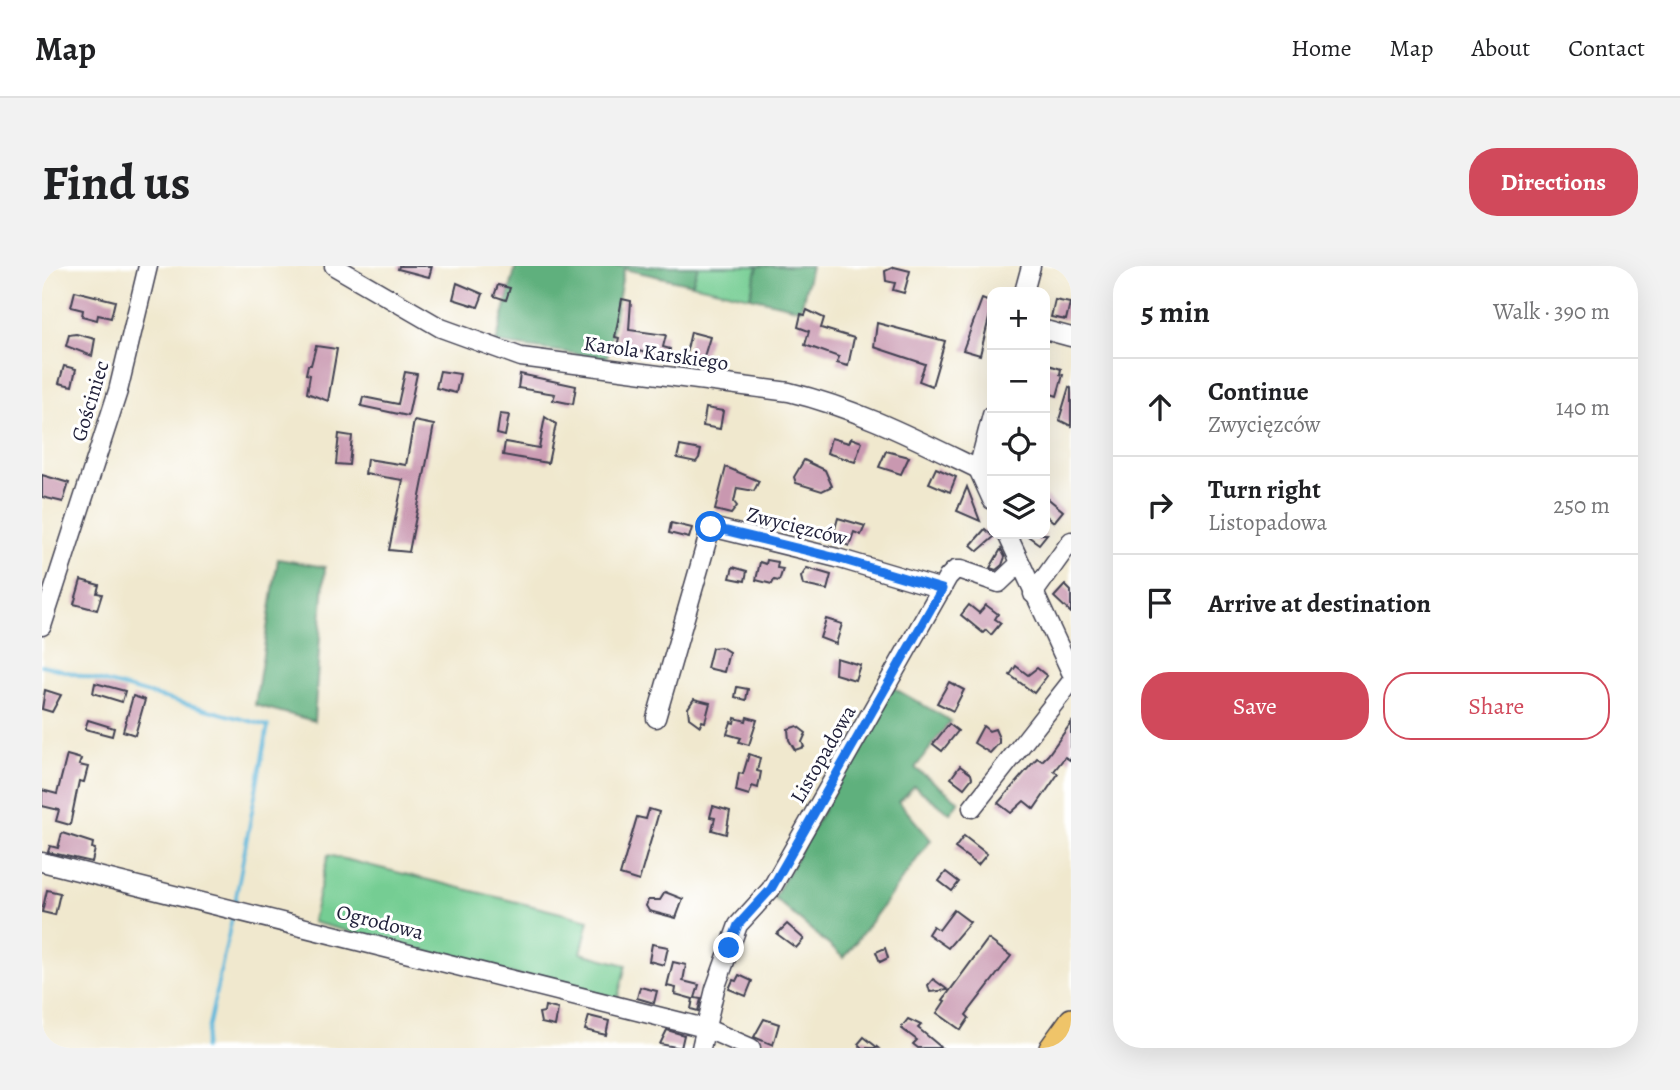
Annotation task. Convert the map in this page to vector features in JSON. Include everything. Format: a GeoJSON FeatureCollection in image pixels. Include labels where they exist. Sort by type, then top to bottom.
{"type":"FeatureCollection","features":[{"type":"Feature","properties":{"kind":"main road"},"geometry":{"type":"LineString","coordinates":[[1051,1048],[1071,1019]]}},
{"type":"Feature","properties":{"kind":"street","name":"Gościniec"},"geometry":{"type":"LineString","coordinates":[[42,626],[118,391],[148,266]]}},
{"type":"Feature","properties":{"kind":"street","name":"Karola Karskiego"},"geometry":{"type":"LineString","coordinates":[[334,266],[441,328],[496,350],[522,357],[789,392],[860,412],[978,469]]}},
{"type":"Feature","properties":{"kind":"street"},"geometry":{"type":"LineString","coordinates":[[1025,287],[1031,266]]}},
{"type":"Feature","properties":{"kind":"street"},"geometry":{"type":"LineString","coordinates":[[1050,331],[1071,337]]}},
{"type":"Feature","properties":{"kind":"street"},"geometry":{"type":"LineString","coordinates":[[987,434],[978,469],[987,489]]}},
{"type":"Feature","properties":{"kind":"street","name":"Zwycięzców"},"geometry":{"type":"LineString","coordinates":[[656,718],[711,527],[837,558],[942,589]]}},
{"type":"Feature","properties":{"kind":"street"},"geometry":{"type":"LineString","coordinates":[[1009,539],[1071,672]]}},
{"type":"Feature","properties":{"kind":"street"},"geometry":{"type":"LineString","coordinates":[[1033,594],[1071,541]]}},
{"type":"Feature","properties":{"kind":"street","name":"Listopadowa"},"geometry":{"type":"LineString","coordinates":[[701,1048],[715,989],[738,925],[771,889],[942,589],[955,570],[999,583],[1020,563]]}},
{"type":"Feature","properties":{"kind":"street"},"geometry":{"type":"LineString","coordinates":[[972,808],[1071,682]]}},
{"type":"Feature","properties":{"kind":"street","name":"Ogrodowa"},"geometry":{"type":"LineString","coordinates":[[42,862],[705,1028],[751,1048]]}},
{"type":"Feature","properties":{"kind":"green space"},"geometry":{"type":"Polygon","coordinates":[[[516,266],[698,266],[692,284],[624,269],[607,358],[496,343],[516,266]]]}},
{"type":"Feature","properties":{"kind":"green space"},"geometry":{"type":"Polygon","coordinates":[[[698,266],[758,266],[750,297],[692,284],[698,266]]]}},
{"type":"Feature","properties":{"kind":"green space"},"geometry":{"type":"Polygon","coordinates":[[[758,266],[811,266],[801,309],[750,297],[758,266]]]}},
{"type":"Feature","properties":{"kind":"green space"},"geometry":{"type":"Polygon","coordinates":[[[278,559],[325,567],[314,721],[255,705],[278,559]]]}},
{"type":"Feature","properties":{"kind":"green space"},"geometry":{"type":"Polygon","coordinates":[[[892,687],[951,721],[915,768],[959,801],[950,813],[914,786],[899,802],[931,840],[844,958],[774,898],[892,687]]]}},
{"type":"Feature","properties":{"kind":"green space"},"geometry":{"type":"Polygon","coordinates":[[[328,855],[589,920],[581,953],[626,965],[617,1001],[312,922],[328,855]]]}},
{"type":"Feature","properties":{"kind":"building"},"geometry":{"type":"Polygon","coordinates":[[[399,266],[432,266],[429,277],[398,269],[399,266]]]}},
{"type":"Feature","properties":{"kind":"building"},"geometry":{"type":"Polygon","coordinates":[[[894,267],[910,271],[904,293],[893,290],[895,283],[886,281],[885,271],[894,267]]]}},
{"type":"Feature","properties":{"kind":"building"},"geometry":{"type":"Polygon","coordinates":[[[457,283],[483,294],[478,307],[453,299],[457,283]]]}},
{"type":"Feature","properties":{"kind":"building"},"geometry":{"type":"Polygon","coordinates":[[[498,285],[510,288],[506,300],[494,296],[498,285]]]}},
{"type":"Feature","properties":{"kind":"building"},"geometry":{"type":"Polygon","coordinates":[[[75,291],[115,301],[111,318],[98,315],[97,320],[82,316],[83,310],[71,307],[75,291]]]}},
{"type":"Feature","properties":{"kind":"building"},"geometry":{"type":"Polygon","coordinates":[[[622,299],[631,301],[629,330],[666,335],[663,347],[670,349],[668,358],[617,346],[619,338],[615,337],[622,299]]]}},
{"type":"Feature","properties":{"kind":"building"},"geometry":{"type":"Polygon","coordinates":[[[982,299],[987,301],[987,326],[980,355],[963,350],[982,299]]]}},
{"type":"Feature","properties":{"kind":"building"},"geometry":{"type":"Polygon","coordinates":[[[1055,300],[1070,303],[1066,320],[1051,317],[1055,300]]]}},
{"type":"Feature","properties":{"kind":"building"},"geometry":{"type":"Polygon","coordinates":[[[807,310],[824,318],[821,328],[854,338],[848,366],[837,363],[839,357],[805,345],[809,331],[798,327],[801,314],[805,315],[807,310]]]}},
{"type":"Feature","properties":{"kind":"building"},"geometry":{"type":"Polygon","coordinates":[[[877,323],[945,341],[932,386],[919,381],[925,364],[874,347],[877,323]]]}},
{"type":"Feature","properties":{"kind":"building"},"geometry":{"type":"Polygon","coordinates":[[[691,332],[710,337],[702,363],[685,358],[691,332]]]}},
{"type":"Feature","properties":{"kind":"building"},"geometry":{"type":"Polygon","coordinates":[[[69,335],[95,339],[92,356],[66,346],[69,335]]]}},
{"type":"Feature","properties":{"kind":"building"},"geometry":{"type":"Polygon","coordinates":[[[316,346],[337,349],[328,401],[307,393],[310,375],[306,374],[316,346]]]}},
{"type":"Feature","properties":{"kind":"building"},"geometry":{"type":"Polygon","coordinates":[[[1050,365],[1061,369],[1060,374],[1063,375],[1057,396],[1050,394],[1050,365]]]}},
{"type":"Feature","properties":{"kind":"building"},"geometry":{"type":"Polygon","coordinates":[[[64,366],[76,369],[72,386],[59,383],[64,366]]]}},
{"type":"Feature","properties":{"kind":"building"},"geometry":{"type":"Polygon","coordinates":[[[440,371],[460,374],[456,393],[436,388],[440,371]]]}},
{"type":"Feature","properties":{"kind":"building"},"geometry":{"type":"Polygon","coordinates":[[[405,372],[417,374],[408,416],[361,406],[363,397],[398,404],[405,372]]]}},
{"type":"Feature","properties":{"kind":"building"},"geometry":{"type":"Polygon","coordinates":[[[520,374],[576,386],[573,404],[553,400],[555,394],[518,388],[520,374]]]}},
{"type":"Feature","properties":{"kind":"building"},"geometry":{"type":"Polygon","coordinates":[[[1069,387],[1071,388],[1071,426],[1059,420],[1069,387]]]}},
{"type":"Feature","properties":{"kind":"building"},"geometry":{"type":"Polygon","coordinates":[[[706,408],[723,411],[720,429],[703,426],[706,408]]]}},
{"type":"Feature","properties":{"kind":"building"},"geometry":{"type":"Polygon","coordinates":[[[500,414],[509,415],[505,436],[497,434],[500,414]]]}},
{"type":"Feature","properties":{"kind":"building"},"geometry":{"type":"Polygon","coordinates":[[[545,417],[556,424],[548,463],[503,455],[505,442],[539,448],[545,417]]]}},
{"type":"Feature","properties":{"kind":"building"},"geometry":{"type":"Polygon","coordinates":[[[414,421],[434,425],[409,552],[389,550],[403,480],[365,474],[367,459],[406,465],[414,421]]]}},
{"type":"Feature","properties":{"kind":"building"},"geometry":{"type":"Polygon","coordinates":[[[339,434],[352,436],[349,465],[336,464],[339,434]]]}},
{"type":"Feature","properties":{"kind":"building"},"geometry":{"type":"Polygon","coordinates":[[[831,438],[849,443],[851,438],[862,442],[855,462],[827,453],[831,438]]]}},
{"type":"Feature","properties":{"kind":"building"},"geometry":{"type":"Polygon","coordinates":[[[680,446],[701,450],[696,462],[677,458],[680,446]]]}},
{"type":"Feature","properties":{"kind":"building"},"geometry":{"type":"Polygon","coordinates":[[[886,451],[909,457],[901,474],[879,467],[886,451]]]}},
{"type":"Feature","properties":{"kind":"building"},"geometry":{"type":"Polygon","coordinates":[[[804,460],[825,470],[832,486],[822,491],[796,483],[794,477],[804,460]]]}},
{"type":"Feature","properties":{"kind":"building"},"geometry":{"type":"Polygon","coordinates":[[[726,467],[759,481],[754,491],[737,488],[734,502],[737,506],[731,514],[715,510],[726,467]]]}},
{"type":"Feature","properties":{"kind":"building"},"geometry":{"type":"Polygon","coordinates":[[[936,468],[956,477],[950,492],[929,483],[936,468]]]}},
{"type":"Feature","properties":{"kind":"building"},"geometry":{"type":"Polygon","coordinates":[[[42,475],[69,483],[63,502],[42,497],[42,475]]]}},
{"type":"Feature","properties":{"kind":"building"},"geometry":{"type":"Polygon","coordinates":[[[967,487],[980,521],[957,511],[967,487]]]}},
{"type":"Feature","properties":{"kind":"building"},"geometry":{"type":"Polygon","coordinates":[[[1050,500],[1063,511],[1054,522],[1050,519],[1050,500]]]}},
{"type":"Feature","properties":{"kind":"building"},"geometry":{"type":"Polygon","coordinates":[[[838,518],[865,526],[861,535],[854,532],[849,546],[832,539],[838,518]]]}},
{"type":"Feature","properties":{"kind":"building"},"geometry":{"type":"Polygon","coordinates":[[[671,523],[692,528],[689,538],[669,533],[671,523]]]}},
{"type":"Feature","properties":{"kind":"building"},"geometry":{"type":"Polygon","coordinates":[[[985,529],[987,539],[992,539],[978,551],[971,545],[985,529]]]}},
{"type":"Feature","properties":{"kind":"building"},"geometry":{"type":"Polygon","coordinates":[[[1001,549],[1005,557],[1002,565],[996,570],[990,568],[1001,549]]]}},
{"type":"Feature","properties":{"kind":"building"},"geometry":{"type":"Polygon","coordinates":[[[767,560],[778,562],[777,568],[783,569],[779,581],[774,580],[772,584],[756,580],[760,562],[766,564],[767,560]]]}},
{"type":"Feature","properties":{"kind":"building"},"geometry":{"type":"Polygon","coordinates":[[[733,567],[747,571],[745,581],[730,578],[733,567]]]}},
{"type":"Feature","properties":{"kind":"building"},"geometry":{"type":"Polygon","coordinates":[[[807,568],[831,575],[827,590],[803,585],[801,577],[807,568]]]}},
{"type":"Feature","properties":{"kind":"building"},"geometry":{"type":"Polygon","coordinates":[[[81,580],[99,585],[97,593],[102,594],[97,610],[74,604],[81,580]]]}},
{"type":"Feature","properties":{"kind":"building"},"geometry":{"type":"Polygon","coordinates":[[[1065,585],[1071,591],[1071,613],[1054,597],[1065,585]]]}},
{"type":"Feature","properties":{"kind":"building"},"geometry":{"type":"Polygon","coordinates":[[[969,605],[979,613],[986,605],[998,614],[995,619],[1001,623],[991,635],[986,630],[983,633],[961,615],[969,605]]]}},
{"type":"Feature","properties":{"kind":"building"},"geometry":{"type":"Polygon","coordinates":[[[826,619],[842,624],[836,644],[820,638],[826,619]]]}},
{"type":"Feature","properties":{"kind":"building"},"geometry":{"type":"Polygon","coordinates":[[[721,647],[729,652],[724,672],[707,668],[712,648],[721,647]]]}},
{"type":"Feature","properties":{"kind":"building"},"geometry":{"type":"Polygon","coordinates":[[[836,658],[860,665],[855,680],[835,674],[836,658]]]}},
{"type":"Feature","properties":{"kind":"building"},"geometry":{"type":"Polygon","coordinates":[[[1016,666],[1028,675],[1037,668],[1047,676],[1034,693],[1010,675],[1016,666]]]}},
{"type":"Feature","properties":{"kind":"building"},"geometry":{"type":"Polygon","coordinates":[[[949,682],[964,690],[953,711],[937,703],[949,682]]]}},
{"type":"Feature","properties":{"kind":"building"},"geometry":{"type":"Polygon","coordinates":[[[95,683],[125,691],[122,702],[93,693],[95,683]]]}},
{"type":"Feature","properties":{"kind":"building"},"geometry":{"type":"Polygon","coordinates":[[[737,687],[748,689],[746,700],[735,697],[737,687]]]}},
{"type":"Feature","properties":{"kind":"building"},"geometry":{"type":"Polygon","coordinates":[[[45,690],[61,695],[52,712],[42,709],[45,690]]]}},
{"type":"Feature","properties":{"kind":"building"},"geometry":{"type":"Polygon","coordinates":[[[133,696],[145,700],[135,735],[123,731],[133,696]]]}},
{"type":"Feature","properties":{"kind":"building"},"geometry":{"type":"Polygon","coordinates":[[[694,699],[710,703],[705,722],[702,721],[700,726],[689,718],[688,708],[694,699]]]}},
{"type":"Feature","properties":{"kind":"building"},"geometry":{"type":"Polygon","coordinates":[[[747,717],[757,720],[749,745],[739,742],[741,738],[727,734],[735,718],[746,721],[747,717]]]}},
{"type":"Feature","properties":{"kind":"building"},"geometry":{"type":"Polygon","coordinates":[[[88,720],[114,728],[112,736],[85,729],[88,720]]]}},
{"type":"Feature","properties":{"kind":"building"},"geometry":{"type":"Polygon","coordinates":[[[1071,723],[1071,761],[1065,757],[1054,771],[1058,774],[1034,809],[1024,801],[1011,813],[998,803],[1037,758],[1042,761],[1048,755],[1071,723]]]}},
{"type":"Feature","properties":{"kind":"building"},"geometry":{"type":"Polygon","coordinates":[[[949,724],[958,731],[942,751],[933,744],[949,724]]]}},
{"type":"Feature","properties":{"kind":"building"},"geometry":{"type":"Polygon","coordinates":[[[797,726],[806,733],[802,742],[804,747],[795,750],[789,740],[788,729],[797,726]]]}},
{"type":"Feature","properties":{"kind":"building"},"geometry":{"type":"Polygon","coordinates":[[[983,726],[989,731],[995,729],[999,738],[999,743],[990,753],[974,743],[983,726]]]}},
{"type":"Feature","properties":{"kind":"building"},"geometry":{"type":"Polygon","coordinates":[[[749,754],[760,758],[757,771],[761,772],[758,788],[752,786],[749,795],[736,791],[739,773],[743,774],[749,754]]]}},
{"type":"Feature","properties":{"kind":"building"},"geometry":{"type":"Polygon","coordinates":[[[67,755],[81,759],[79,765],[88,767],[84,782],[79,781],[70,825],[56,821],[59,810],[42,806],[42,790],[57,794],[67,755]]]}},
{"type":"Feature","properties":{"kind":"building"},"geometry":{"type":"Polygon","coordinates":[[[960,766],[971,774],[972,778],[964,788],[951,778],[960,766]]]}},
{"type":"Feature","properties":{"kind":"building"},"geometry":{"type":"Polygon","coordinates":[[[713,806],[730,811],[726,834],[712,830],[715,818],[710,817],[713,806]]]}},
{"type":"Feature","properties":{"kind":"building"},"geometry":{"type":"Polygon","coordinates":[[[649,809],[659,812],[639,881],[620,875],[637,817],[646,819],[649,809]]]}},
{"type":"Feature","properties":{"kind":"building"},"geometry":{"type":"Polygon","coordinates":[[[62,833],[93,843],[92,848],[95,849],[92,862],[48,852],[50,846],[58,848],[62,833]]]}},
{"type":"Feature","properties":{"kind":"building"},"geometry":{"type":"Polygon","coordinates":[[[964,836],[987,854],[978,865],[955,848],[964,836]]]}},
{"type":"Feature","properties":{"kind":"building"},"geometry":{"type":"Polygon","coordinates":[[[946,872],[959,882],[952,891],[939,881],[946,872]]]}},
{"type":"Feature","properties":{"kind":"building"},"geometry":{"type":"Polygon","coordinates":[[[47,890],[60,893],[55,915],[42,912],[47,890]]]}},
{"type":"Feature","properties":{"kind":"building"},"geometry":{"type":"Polygon","coordinates":[[[665,892],[683,899],[676,918],[649,911],[646,906],[648,900],[660,900],[665,892]]]}},
{"type":"Feature","properties":{"kind":"building"},"geometry":{"type":"Polygon","coordinates":[[[954,910],[970,922],[948,948],[928,934],[933,926],[939,930],[954,910]]]}},
{"type":"Feature","properties":{"kind":"building"},"geometry":{"type":"Polygon","coordinates":[[[787,924],[804,939],[796,948],[777,934],[787,924]]]}},
{"type":"Feature","properties":{"kind":"building"},"geometry":{"type":"Polygon","coordinates":[[[988,939],[1011,956],[966,1015],[969,1018],[961,1030],[937,1013],[945,1001],[943,1000],[988,939]]]}},
{"type":"Feature","properties":{"kind":"building"},"geometry":{"type":"Polygon","coordinates":[[[652,944],[668,947],[664,965],[649,961],[652,944]]]}},
{"type":"Feature","properties":{"kind":"building"},"geometry":{"type":"Polygon","coordinates":[[[885,948],[888,958],[880,962],[876,952],[885,948]]]}},
{"type":"Feature","properties":{"kind":"building"},"geometry":{"type":"Polygon","coordinates":[[[673,962],[686,965],[683,981],[699,985],[695,998],[701,999],[698,1011],[691,1009],[693,999],[675,994],[676,988],[667,986],[673,962]]]}},
{"type":"Feature","properties":{"kind":"building"},"geometry":{"type":"Polygon","coordinates":[[[739,975],[752,981],[746,996],[729,989],[739,975]]]}},
{"type":"Feature","properties":{"kind":"building"},"geometry":{"type":"Polygon","coordinates":[[[933,979],[948,990],[930,992],[928,985],[933,979]]]}},
{"type":"Feature","properties":{"kind":"building"},"geometry":{"type":"Polygon","coordinates":[[[640,987],[657,991],[654,1003],[637,998],[640,987]]]}},
{"type":"Feature","properties":{"kind":"building"},"geometry":{"type":"Polygon","coordinates":[[[545,1006],[558,1009],[555,1026],[541,1023],[539,1013],[544,1012],[545,1006]]]}},
{"type":"Feature","properties":{"kind":"building"},"geometry":{"type":"Polygon","coordinates":[[[589,1016],[609,1021],[606,1035],[585,1030],[589,1016]]]}},
{"type":"Feature","properties":{"kind":"building"},"geometry":{"type":"Polygon","coordinates":[[[764,1019],[779,1024],[773,1045],[754,1037],[764,1019]]]}},
{"type":"Feature","properties":{"kind":"building"},"geometry":{"type":"Polygon","coordinates":[[[908,1019],[921,1025],[918,1028],[942,1048],[918,1048],[913,1044],[917,1040],[901,1028],[908,1019]]]}},
{"type":"Feature","properties":{"kind":"building"},"geometry":{"type":"Polygon","coordinates":[[[667,1030],[684,1035],[681,1048],[660,1044],[667,1030]]]}},
{"type":"Feature","properties":{"kind":"building"},"geometry":{"type":"Polygon","coordinates":[[[864,1037],[878,1048],[862,1048],[858,1044],[864,1037]]]}},
{"type":"Feature","properties":{"kind":"waterway"},"geometry":{"type":"LineString","coordinates":[[42,665],[268,726],[235,902]]}},
{"type":"Feature","properties":{"kind":"waterway"},"geometry":{"type":"LineString","coordinates":[[204,1048],[232,918]]}},
{"type":"Feature","properties":{"kind":"route"},"geometry":{"type":"LineString","coordinates":[[711,527],[837,558],[942,589],[771,889],[738,925],[729,948]]}}]}
